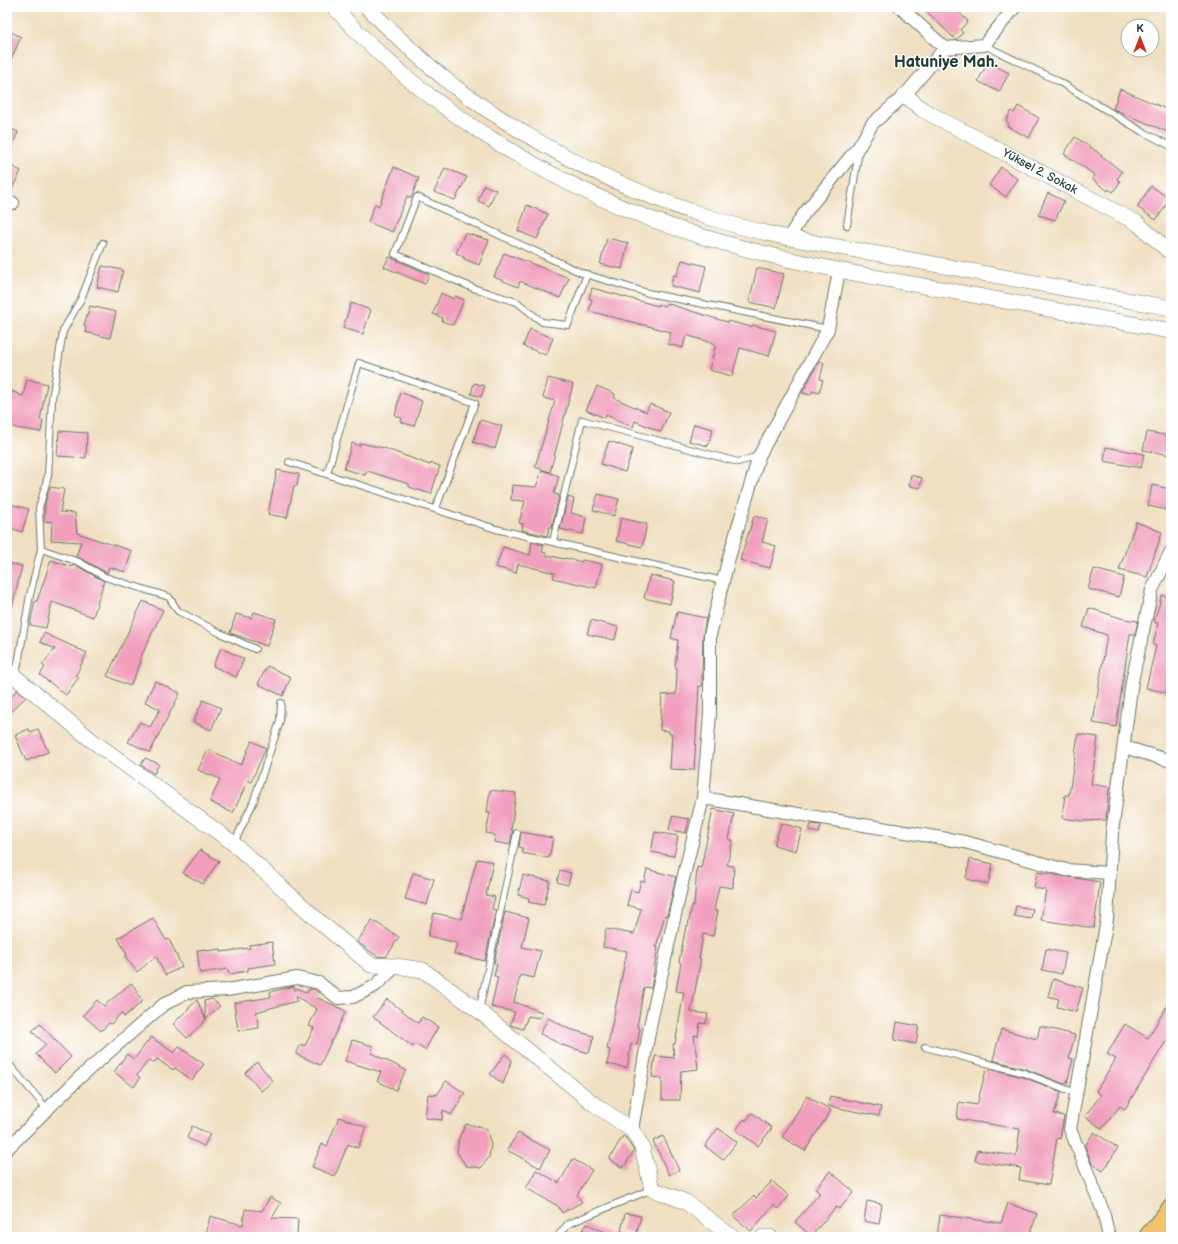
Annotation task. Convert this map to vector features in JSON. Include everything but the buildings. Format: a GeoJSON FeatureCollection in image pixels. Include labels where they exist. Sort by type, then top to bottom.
{"type":"FeatureCollection","features":[{"type":"Feature","properties":{"kind":"highway"},"geometry":{"type":"LineString","coordinates":[[1149,1237],[1171,1210]]}},
{"type":"Feature","properties":{"kind":"street"},"geometry":{"type":"LineString","coordinates":[[334,7],[387,61],[447,108],[482,132],[537,166],[600,197],[643,215],[695,234],[744,249],[839,271],[1171,331]]}},
{"type":"Feature","properties":{"kind":"street"},"geometry":{"type":"LineString","coordinates":[[367,7],[403,43],[454,86],[544,145],[651,196],[705,216],[789,237],[1171,308]]}},
{"type":"Feature","properties":{"kind":"street"},"geometry":{"type":"LineString","coordinates":[[900,7],[945,48]]}},
{"type":"Feature","properties":{"kind":"street"},"geometry":{"type":"LineString","coordinates":[[789,237],[803,215],[860,145],[872,124],[905,95],[945,48],[984,45],[1015,7]]}},
{"type":"Feature","properties":{"kind":"street","name":"Yüksel 2. Sokak"},"geometry":{"type":"LineString","coordinates":[[905,95],[923,110],[1137,223],[1171,252]]}},
{"type":"Feature","properties":{"kind":"street"},"geometry":{"type":"LineString","coordinates":[[632,1130],[650,1026],[703,798],[710,714],[710,636],[723,581],[759,456],[828,329],[839,271]]}},
{"type":"Feature","properties":{"kind":"street"},"geometry":{"type":"LineString","coordinates":[[1109,1237],[1103,1211],[1070,1129],[1107,919],[1112,833],[1132,681],[1152,590],[1171,551]]}},
{"type":"Feature","properties":{"kind":"street"},"geometry":{"type":"LineString","coordinates":[[11,674],[90,739],[233,843],[321,923],[371,965],[396,966],[423,970],[479,1011],[594,1104],[632,1130],[642,1147],[652,1189],[686,1202],[732,1237]]}},
{"type":"Feature","properties":{"kind":"street"},"geometry":{"type":"LineString","coordinates":[[1124,747],[1171,761]]}},
{"type":"Feature","properties":{"kind":"street"},"geometry":{"type":"LineString","coordinates":[[703,798],[965,842],[1066,870],[1109,873]]}},
{"type":"Feature","properties":{"kind":"street"},"geometry":{"type":"LineString","coordinates":[[7,1149],[79,1078],[163,1005],[187,992],[227,990],[296,978],[319,983],[338,998],[353,997],[375,986],[396,966]]}},
{"type":"Feature","properties":{"kind":"street"},"geometry":{"type":"LineString","coordinates":[[763,1237],[770,1237]]}},
{"type":"Feature","properties":{"kind":"lane"},"geometry":{"type":"LineString","coordinates":[[984,45],[1058,81],[1137,128],[1171,146]]}},
{"type":"Feature","properties":{"kind":"lane"},"geometry":{"type":"LineString","coordinates":[[846,225],[860,145]]}},
{"type":"Feature","properties":{"kind":"lane"},"geometry":{"type":"LineString","coordinates":[[587,274],[568,325],[542,322],[517,302],[473,288],[394,254],[417,197],[587,274],[648,293],[828,329]]}},
{"type":"Feature","properties":{"kind":"lane"},"geometry":{"type":"LineString","coordinates":[[11,674],[41,549],[39,508],[48,476],[52,399],[63,331],[81,299],[104,243]]}},
{"type":"Feature","properties":{"kind":"lane"},"geometry":{"type":"LineString","coordinates":[[327,474],[359,363],[475,403],[436,508]]}},
{"type":"Feature","properties":{"kind":"lane"},"geometry":{"type":"LineString","coordinates":[[553,541],[582,420],[738,462],[759,456]]}},
{"type":"Feature","properties":{"kind":"lane"},"geometry":{"type":"LineString","coordinates":[[289,462],[436,508],[496,529],[723,581]]}},
{"type":"Feature","properties":{"kind":"lane"},"geometry":{"type":"LineString","coordinates":[[41,549],[79,562],[105,577],[169,597],[178,611],[255,649]]}},
{"type":"Feature","properties":{"kind":"lane"},"geometry":{"type":"LineString","coordinates":[[233,843],[253,803],[280,721],[281,703]]}},
{"type":"Feature","properties":{"kind":"lane"},"geometry":{"type":"LineString","coordinates":[[479,1011],[517,833]]}},
{"type":"Feature","properties":{"kind":"lane"},"geometry":{"type":"LineString","coordinates":[[925,1047],[1024,1073],[1076,1093]]}},
{"type":"Feature","properties":{"kind":"lane"},"geometry":{"type":"LineString","coordinates":[[7,1062],[47,1109]]}},
{"type":"Feature","properties":{"kind":"lane"},"geometry":{"type":"LineString","coordinates":[[557,1237],[568,1224],[652,1189]]}},
{"type":"Feature","properties":{"kind":"district","name":"Hatuniye Mah."},"geometry":{"type":"Point","coordinates":[946,61]}}]}
